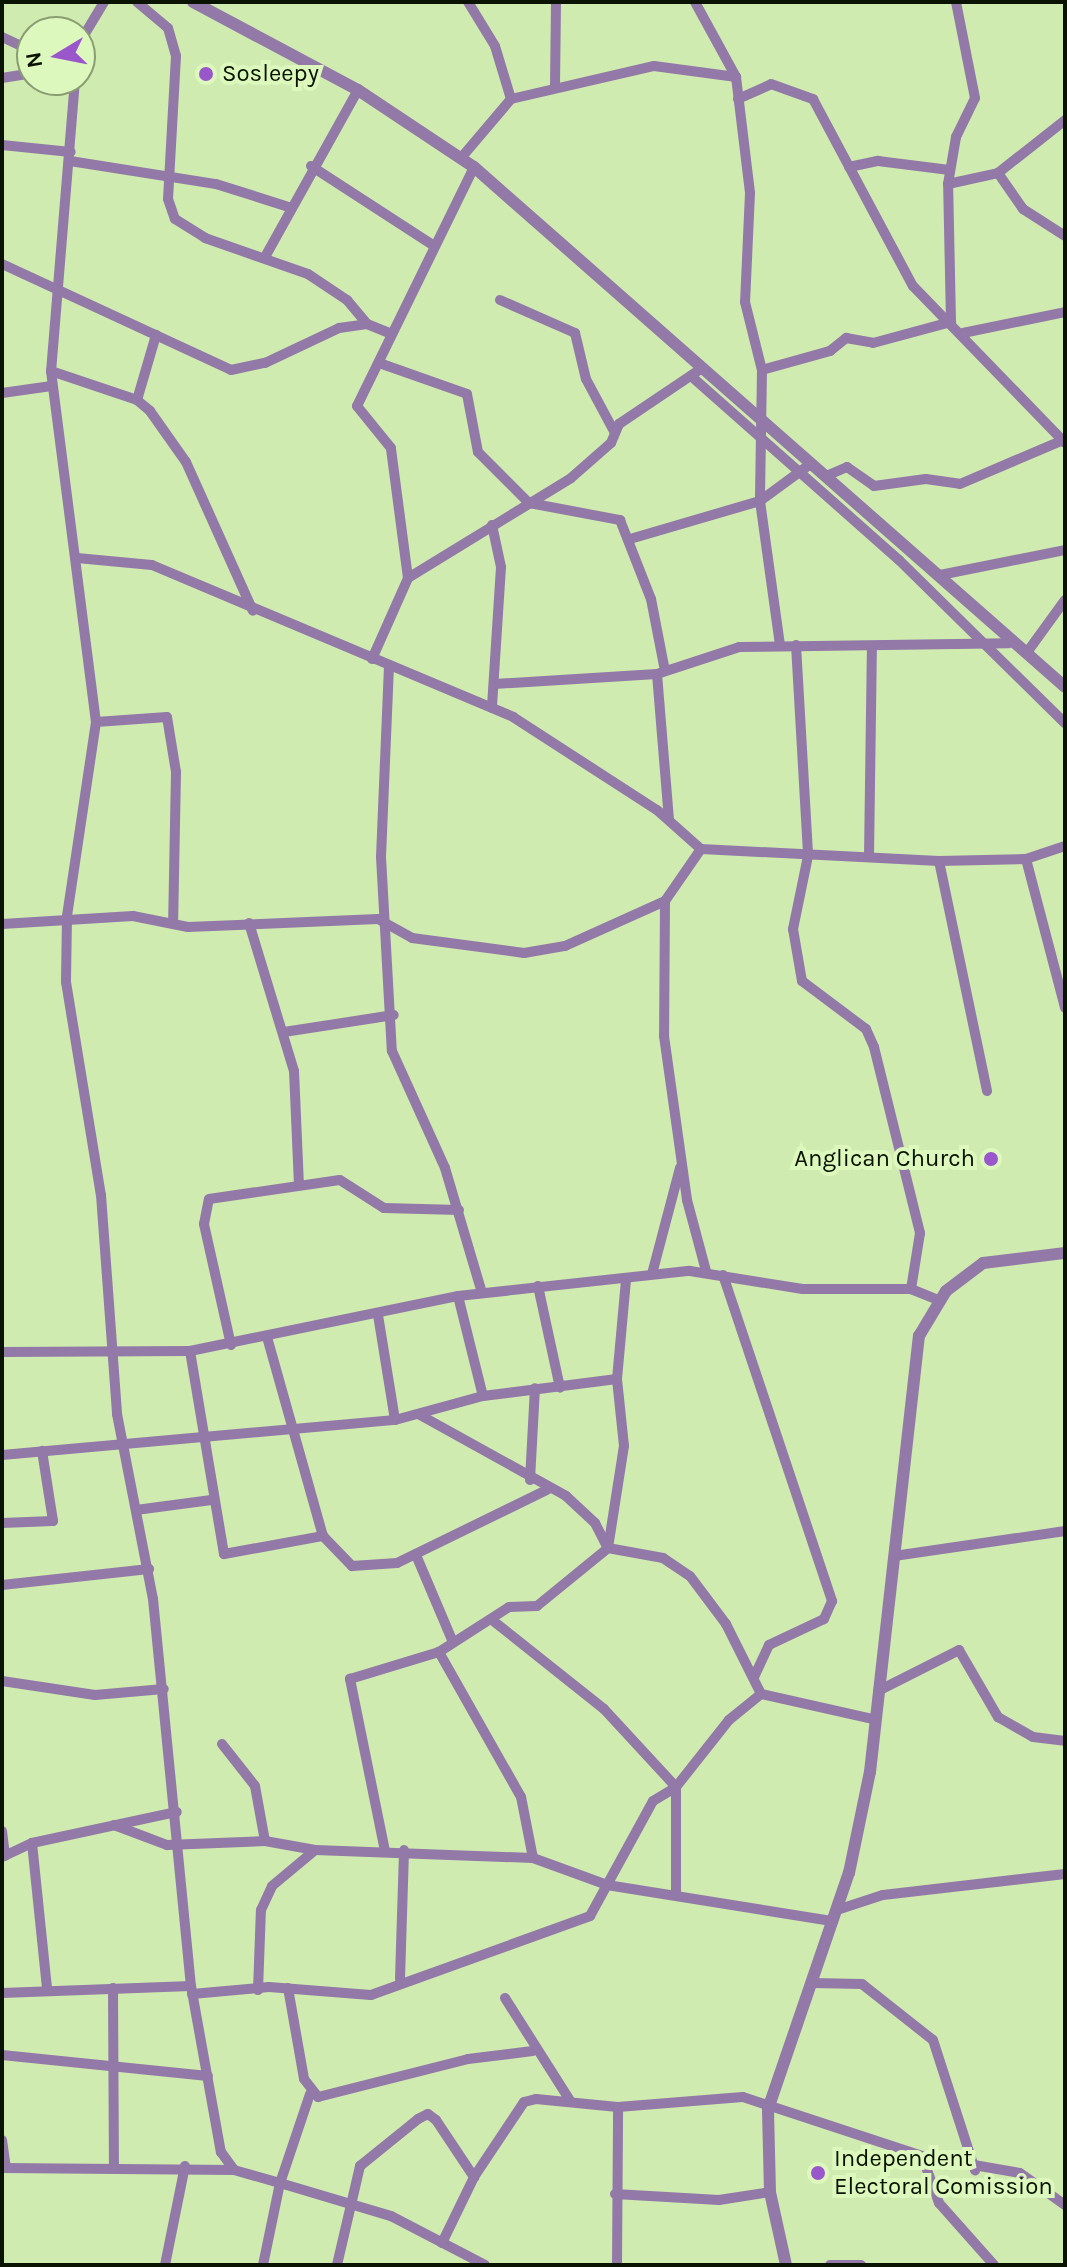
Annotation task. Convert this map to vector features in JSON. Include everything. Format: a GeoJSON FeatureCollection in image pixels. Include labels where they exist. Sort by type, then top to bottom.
{"type":"FeatureCollection","features":[{"type":"Feature","properties":{"kind":"street"},"geometry":{"type":"LineString","coordinates":[[137,2],[172,37],[168,199],[182,225],[265,257],[347,300],[367,324],[389,333]]}},
{"type":"Feature","properties":{"kind":"street"},"geometry":{"type":"LineString","coordinates":[[193,2],[358,90],[474,167],[809,465],[826,476],[940,575],[1009,643],[1028,651],[1065,687]]}},
{"type":"Feature","properties":{"kind":"street"},"geometry":{"type":"LineString","coordinates":[[468,2],[495,46],[511,99]]}},
{"type":"Feature","properties":{"kind":"street"},"geometry":{"type":"LineString","coordinates":[[555,85],[556,2]]}},
{"type":"Feature","properties":{"kind":"street"},"geometry":{"type":"LineString","coordinates":[[951,322],[949,170],[975,98],[956,2]]}},
{"type":"Feature","properties":{"kind":"street"},"geometry":{"type":"LineString","coordinates":[[696,3],[736,77],[751,228],[745,302],[762,370],[757,416],[761,435],[760,501],[780,645]]}},
{"type":"Feature","properties":{"kind":"street"},"geometry":{"type":"LineString","coordinates":[[461,158],[511,99],[555,85],[674,64],[736,77]]}},
{"type":"Feature","properties":{"kind":"street"},"geometry":{"type":"LineString","coordinates":[[738,99],[771,84],[801,91],[822,110],[913,286],[963,333],[1064,442],[960,484],[926,479],[874,486],[847,467],[826,476]]}},
{"type":"Feature","properties":{"kind":"street"},"geometry":{"type":"LineString","coordinates":[[265,257],[311,166],[358,90]]}},
{"type":"Feature","properties":{"kind":"street"},"geometry":{"type":"LineString","coordinates":[[74,96],[71,156],[55,288],[51,371],[96,722],[67,917],[66,982],[101,1195],[121,1445],[149,1569],[177,1812],[192,1990],[221,2152],[234,2170]]}},
{"type":"Feature","properties":{"kind":"street"},"geometry":{"type":"LineString","coordinates":[[948,184],[998,173],[1065,120]]}},
{"type":"Feature","properties":{"kind":"street"},"geometry":{"type":"LineString","coordinates":[[2,145],[169,174],[289,207]]}},
{"type":"Feature","properties":{"kind":"street"},"geometry":{"type":"LineString","coordinates":[[849,167],[878,161],[949,170]]}},
{"type":"Feature","properties":{"kind":"street"},"geometry":{"type":"LineString","coordinates":[[311,166],[434,246]]}},
{"type":"Feature","properties":{"kind":"street"},"geometry":{"type":"LineString","coordinates":[[372,659],[408,578],[391,448],[356,410],[382,364],[389,333],[474,167]]}},
{"type":"Feature","properties":{"kind":"street"},"geometry":{"type":"LineString","coordinates":[[998,173],[1006,175],[1023,209],[1065,236]]}},
{"type":"Feature","properties":{"kind":"street"},"geometry":{"type":"LineString","coordinates":[[2,264],[239,370],[312,337],[367,324]]}},
{"type":"Feature","properties":{"kind":"street"},"geometry":{"type":"LineString","coordinates":[[500,300],[575,333],[586,379],[615,433]]}},
{"type":"Feature","properties":{"kind":"street"},"geometry":{"type":"LineString","coordinates":[[963,333],[1065,312]]}},
{"type":"Feature","properties":{"kind":"street"},"geometry":{"type":"LineString","coordinates":[[762,370],[830,351],[846,338],[873,343],[951,322]]}},
{"type":"Feature","properties":{"kind":"street"},"geometry":{"type":"LineString","coordinates":[[137,400],[156,335]]}},
{"type":"Feature","properties":{"kind":"street"},"geometry":{"type":"LineString","coordinates":[[382,364],[467,394],[478,452],[529,503],[609,515],[630,539],[661,672],[669,819]]}},
{"type":"Feature","properties":{"kind":"street"},"geometry":{"type":"LineString","coordinates":[[408,578],[571,478],[615,433],[702,368]]}},
{"type":"Feature","properties":{"kind":"street"},"geometry":{"type":"LineString","coordinates":[[51,371],[137,400],[186,462],[253,611]]}},
{"type":"Feature","properties":{"kind":"street"},"geometry":{"type":"LineString","coordinates":[[691,376],[761,435],[800,477],[984,644],[1065,723]]}},
{"type":"Feature","properties":{"kind":"street"},"geometry":{"type":"LineString","coordinates":[[2,393],[52,386]]}},
{"type":"Feature","properties":{"kind":"street"},"geometry":{"type":"LineString","coordinates":[[630,539],[760,501],[800,477],[809,465]]}},
{"type":"Feature","properties":{"kind":"street"},"geometry":{"type":"LineString","coordinates":[[492,525],[501,567],[492,708]]}},
{"type":"Feature","properties":{"kind":"street"},"geometry":{"type":"LineString","coordinates":[[940,575],[1065,550]]}},
{"type":"Feature","properties":{"kind":"street"},"geometry":{"type":"LineString","coordinates":[[77,558],[152,565],[253,611],[492,708],[669,819],[701,849],[939,861],[1026,859],[1065,846]]}},
{"type":"Feature","properties":{"kind":"street"},"geometry":{"type":"LineString","coordinates":[[1028,651],[1065,600]]}},
{"type":"Feature","properties":{"kind":"street"},"geometry":{"type":"LineString","coordinates":[[494,684],[661,672],[739,647],[1009,643]]}},
{"type":"Feature","properties":{"kind":"street"},"geometry":{"type":"LineString","coordinates":[[796,645],[808,856],[793,929],[802,981],[866,1029],[874,1047],[920,1233],[911,1289]]}},
{"type":"Feature","properties":{"kind":"street"},"geometry":{"type":"LineString","coordinates":[[869,856],[872,647]]}},
{"type":"Feature","properties":{"kind":"street"},"geometry":{"type":"LineString","coordinates":[[389,666],[381,857],[394,1015],[395,1068],[459,1210],[482,1293]]}},
{"type":"Feature","properties":{"kind":"street"},"geometry":{"type":"LineString","coordinates":[[96,722],[167,717],[176,772],[173,923]]}},
{"type":"Feature","properties":{"kind":"street"},"geometry":{"type":"LineString","coordinates":[[2,924],[67,917],[173,923],[378,919],[412,938],[545,951],[665,901],[701,849]]}},
{"type":"Feature","properties":{"kind":"street"},"geometry":{"type":"LineString","coordinates":[[1026,859],[1065,1008]]}},
{"type":"Feature","properties":{"kind":"street"},"geometry":{"type":"LineString","coordinates":[[939,861],[987,1091]]}},
{"type":"Feature","properties":{"kind":"street"},"geometry":{"type":"LineString","coordinates":[[665,901],[664,1036],[681,1166],[706,1271]]}},
{"type":"Feature","properties":{"kind":"street"},"geometry":{"type":"LineString","coordinates":[[249,923],[294,1071],[299,1184]]}},
{"type":"Feature","properties":{"kind":"street"},"geometry":{"type":"LineString","coordinates":[[284,1032],[394,1015]]}},
{"type":"Feature","properties":{"kind":"street"},"geometry":{"type":"LineString","coordinates":[[652,1274],[681,1166]]}},
{"type":"Feature","properties":{"kind":"street"},"geometry":{"type":"LineString","coordinates":[[231,1345],[205,1204],[299,1184],[340,1180],[384,1208],[459,1210]]}},
{"type":"Feature","properties":{"kind":"street"},"geometry":{"type":"LineString","coordinates":[[786,2265],[770,2192],[768,2109],[835,1916],[870,1772],[873,1719],[917,1349],[938,1300],[983,1263],[1065,1253]]}},
{"type":"Feature","properties":{"kind":"street"},"geometry":{"type":"LineString","coordinates":[[2,1352],[190,1351],[378,1315],[458,1296],[626,1280],[652,1274],[706,1271],[803,1289],[911,1289],[938,1300]]}},
{"type":"Feature","properties":{"kind":"street"},"geometry":{"type":"LineString","coordinates":[[723,1275],[832,1601],[824,1619],[769,1645],[754,1677]]}},
{"type":"Feature","properties":{"kind":"street"},"geometry":{"type":"LineString","coordinates":[[385,1851],[350,1679],[439,1652],[509,1607],[537,1606],[608,1548],[624,1446],[617,1379],[626,1280]]}},
{"type":"Feature","properties":{"kind":"street"},"geometry":{"type":"LineString","coordinates":[[538,1286],[560,1388]]}},
{"type":"Feature","properties":{"kind":"street"},"geometry":{"type":"LineString","coordinates":[[458,1296],[483,1396]]}},
{"type":"Feature","properties":{"kind":"street"},"geometry":{"type":"LineString","coordinates":[[378,1315],[395,1420]]}},
{"type":"Feature","properties":{"kind":"street"},"geometry":{"type":"LineString","coordinates":[[267,1337],[290,1429],[323,1536],[363,1569],[416,1555],[547,1490]]}},
{"type":"Feature","properties":{"kind":"street"},"geometry":{"type":"LineString","coordinates":[[190,1351],[211,1500],[224,1554],[323,1536]]}},
{"type":"Feature","properties":{"kind":"street"},"geometry":{"type":"LineString","coordinates":[[2,1455],[395,1420],[483,1396],[617,1379]]}},
{"type":"Feature","properties":{"kind":"street"},"geometry":{"type":"LineString","coordinates":[[530,1480],[535,1388]]}},
{"type":"Feature","properties":{"kind":"street"},"geometry":{"type":"LineString","coordinates":[[420,1415],[506,1458],[530,1480],[577,1505],[608,1548],[683,1569],[726,1624],[761,1694]]}},
{"type":"Feature","properties":{"kind":"street"},"geometry":{"type":"LineString","coordinates":[[2,1523],[53,1521],[42,1451]]}},
{"type":"Feature","properties":{"kind":"street"},"geometry":{"type":"LineString","coordinates":[[136,1510],[211,1500]]}},
{"type":"Feature","properties":{"kind":"street"},"geometry":{"type":"LineString","coordinates":[[894,1556],[1065,1531]]}},
{"type":"Feature","properties":{"kind":"street"},"geometry":{"type":"LineString","coordinates":[[416,1555],[453,1642]]}},
{"type":"Feature","properties":{"kind":"street"},"geometry":{"type":"LineString","coordinates":[[2,1585],[149,1569]]}},
{"type":"Feature","properties":{"kind":"street"},"geometry":{"type":"LineString","coordinates":[[491,1619],[614,1717],[676,1787],[676,1894]]}},
{"type":"Feature","properties":{"kind":"street"},"geometry":{"type":"LineString","coordinates":[[878,1691],[959,1650],[998,1717],[1033,1737],[1065,1741]]}},
{"type":"Feature","properties":{"kind":"street"},"geometry":{"type":"LineString","coordinates":[[439,1652],[521,1797],[533,1858]]}},
{"type":"Feature","properties":{"kind":"street"},"geometry":{"type":"LineString","coordinates":[[2,1681],[95,1695],[164,1689]]}},
{"type":"Feature","properties":{"kind":"street"},"geometry":{"type":"LineString","coordinates":[[2,1993],[47,1988],[288,1988],[371,1995],[400,1979],[553,1935],[590,1916],[653,1801],[676,1787],[699,1751],[761,1694]]}},
{"type":"Feature","properties":{"kind":"street"},"geometry":{"type":"LineString","coordinates":[[761,1694],[873,1719]]}},
{"type":"Feature","properties":{"kind":"street"},"geometry":{"type":"LineString","coordinates":[[222,1744],[255,1786],[265,1841]]}},
{"type":"Feature","properties":{"kind":"street"},"geometry":{"type":"LineString","coordinates":[[2,1831],[3,1857],[32,1843],[177,1812]]}},
{"type":"Feature","properties":{"kind":"street"},"geometry":{"type":"LineString","coordinates":[[114,1825],[178,1846],[265,1841],[315,1850],[404,1850],[533,1858],[607,1885],[835,1916],[883,1895],[1063,1875]]}},
{"type":"Feature","properties":{"kind":"street"},"geometry":{"type":"LineString","coordinates":[[32,1843],[47,1988]]}},
{"type":"Feature","properties":{"kind":"street"},"geometry":{"type":"LineString","coordinates":[[258,1990],[261,1910],[272,1886],[315,1850]]}},
{"type":"Feature","properties":{"kind":"street"},"geometry":{"type":"LineString","coordinates":[[400,1979],[404,1850]]}},
{"type":"Feature","properties":{"kind":"street"},"geometry":{"type":"LineString","coordinates":[[812,1983],[862,1984],[933,2040],[975,2170]]}},
{"type":"Feature","properties":{"kind":"street"},"geometry":{"type":"LineString","coordinates":[[113,1988],[116,2064],[114,2164]]}},
{"type":"Feature","properties":{"kind":"street"},"geometry":{"type":"LineString","coordinates":[[263,2265],[280,2183],[310,2094],[288,1988]]}},
{"type":"Feature","properties":{"kind":"street"},"geometry":{"type":"LineString","coordinates":[[505,1998],[533,2051],[569,2099]]}},
{"type":"Feature","properties":{"kind":"street"},"geometry":{"type":"LineString","coordinates":[[310,2094],[533,2051]]}},
{"type":"Feature","properties":{"kind":"street"},"geometry":{"type":"LineString","coordinates":[[2,2055],[116,2064],[208,2076]]}},
{"type":"Feature","properties":{"kind":"street"},"geometry":{"type":"LineString","coordinates":[[442,2243],[474,2177],[524,2102],[569,2099],[618,2107],[743,2097],[768,2109],[922,2156],[975,2170],[1020,2173],[1065,2205]]}},
{"type":"Feature","properties":{"kind":"street"},"geometry":{"type":"LineString","coordinates":[[617,2265],[615,2194],[618,2107]]}},
{"type":"Feature","properties":{"kind":"street"},"geometry":{"type":"LineString","coordinates":[[337,2265],[347,2201],[360,2166],[428,2114],[474,2177]]}},
{"type":"Feature","properties":{"kind":"street"},"geometry":{"type":"LineString","coordinates":[[2,2140],[4,2168],[114,2164],[234,2170],[347,2201],[485,2265]]}},
{"type":"Feature","properties":{"kind":"street"},"geometry":{"type":"LineString","coordinates":[[922,2156],[939,2203],[994,2265]]}},
{"type":"Feature","properties":{"kind":"street"},"geometry":{"type":"LineString","coordinates":[[165,2265],[185,2166]]}},
{"type":"Feature","properties":{"kind":"street"},"geometry":{"type":"LineString","coordinates":[[615,2194],[719,2200],[770,2192]]}},
{"type":"Feature","properties":{"kind":"street"},"geometry":{"type":"LineString","coordinates":[[830,2265],[861,2265]]}},
{"type":"Feature","properties":{"kind":"place","name":"Sosleepy"},"geometry":{"type":"Point","coordinates":[206,74]}},
{"type":"Feature","properties":{"kind":"place","name":"Anglican Church"},"geometry":{"type":"Point","coordinates":[991,1159]}},
{"type":"Feature","properties":{"kind":"place","name":"Independent Electoral Comission"},"geometry":{"type":"Point","coordinates":[818,2173]}}]}
